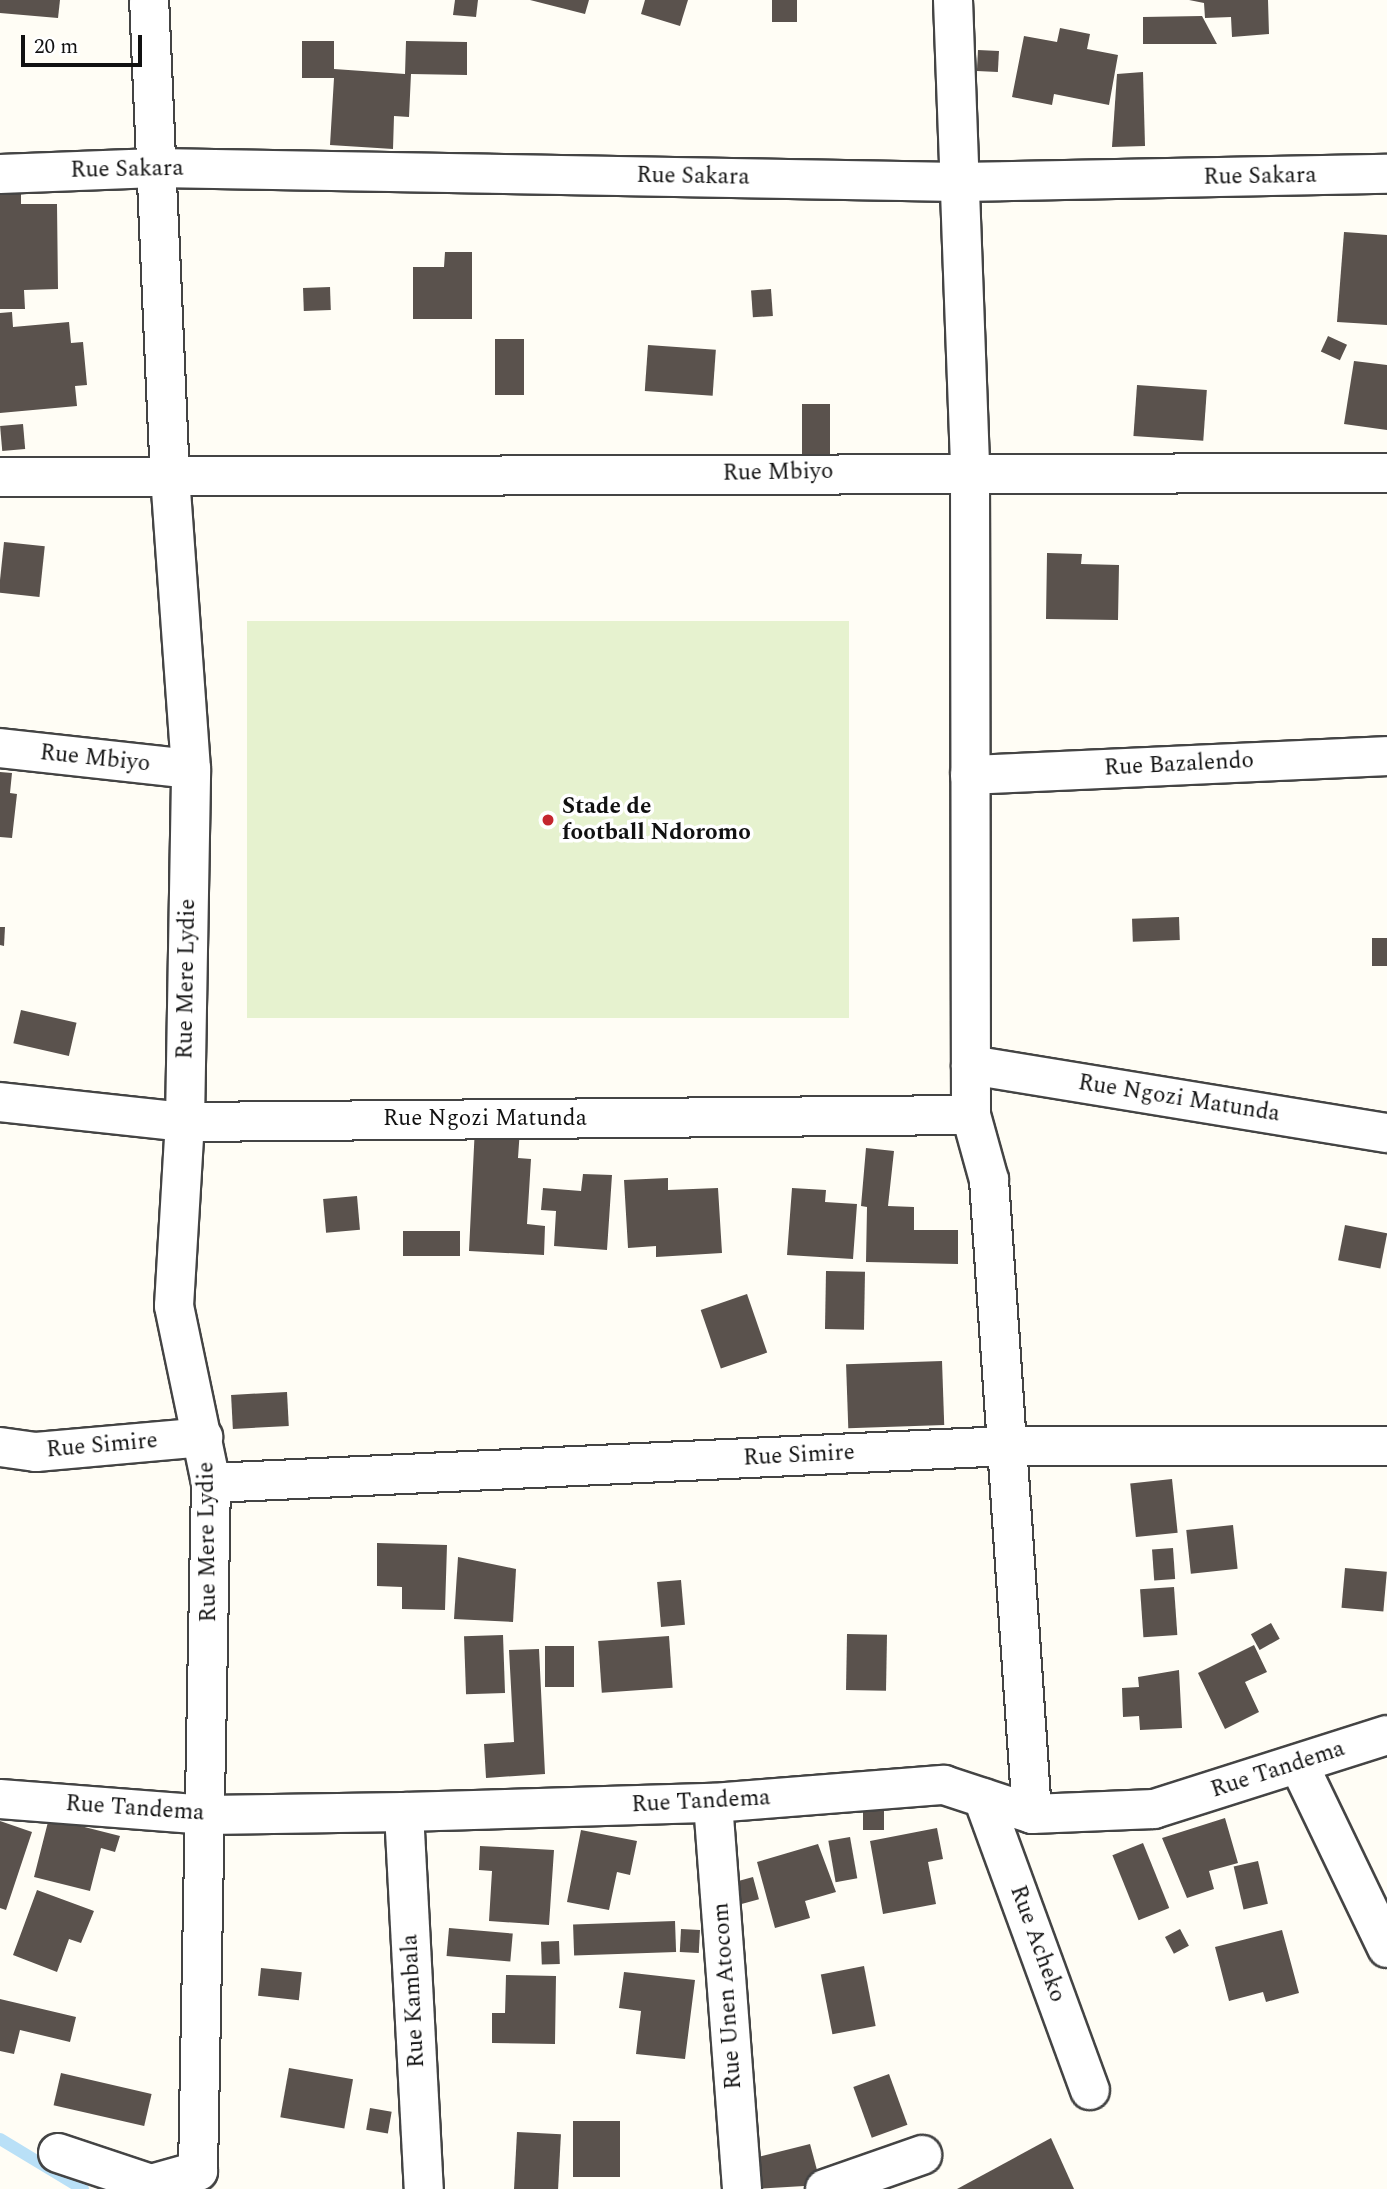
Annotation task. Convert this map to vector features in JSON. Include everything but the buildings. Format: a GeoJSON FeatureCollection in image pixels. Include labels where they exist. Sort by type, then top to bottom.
{"type":"FeatureCollection","features":[{"type":"Feature","properties":{"kind":"street","name":"Rue Mere Lydie"},"geometry":{"type":"LineString","coordinates":[[58,2153],[151,2184],[198,2171],[207,1815],[211,1483],[204,1437],[174,1306],[185,1122],[191,769],[170,479],[149,0]]}},
{"type":"Feature","properties":{"kind":"street"},"geometry":{"type":"LineString","coordinates":[[953,0],[970,471],[971,1115],[989,1180],[1032,1814]]}},
{"type":"Feature","properties":{"kind":"street","name":"Rue Sakara"},"geometry":{"type":"LineString","coordinates":[[0,174],[156,168],[959,182],[1387,174]]}},
{"type":"Feature","properties":{"kind":"street","name":"Rue Mbiyo"},"geometry":{"type":"LineString","coordinates":[[0,477],[170,479],[970,471],[1387,473]]}},
{"type":"Feature","properties":{"kind":"street","name":"Rue Mbiyo"},"geometry":{"type":"LineString","coordinates":[[0,748],[191,769]]}},
{"type":"Feature","properties":{"kind":"street","name":"Rue Bazalendo"},"geometry":{"type":"LineString","coordinates":[[970,775],[1387,756]]}},
{"type":"Feature","properties":{"kind":"street","name":"Rue Ngozi Matunda"},"geometry":{"type":"LineString","coordinates":[[971,1065],[1387,1133]]}},
{"type":"Feature","properties":{"kind":"street","name":"Rue Ngozi Matunda"},"geometry":{"type":"LineString","coordinates":[[0,1102],[185,1122],[971,1115]]}},
{"type":"Feature","properties":{"kind":"street","name":"Rue Simire"},"geometry":{"type":"LineString","coordinates":[[0,1447],[37,1452],[204,1437]]}},
{"type":"Feature","properties":{"kind":"street","name":"Rue Simire"},"geometry":{"type":"LineString","coordinates":[[211,1483],[1007,1446],[1387,1446]]}},
{"type":"Feature","properties":{"kind":"street","name":"Rue Tandema"},"geometry":{"type":"LineString","coordinates":[[0,1799],[207,1815],[713,1803],[944,1785],[1032,1814],[1154,1809],[1387,1735]]}},
{"type":"Feature","properties":{"kind":"street"},"geometry":{"type":"LineString","coordinates":[[1299,1765],[1387,1948]]}},
{"type":"Feature","properties":{"kind":"street","name":"Rue Acheko"},"geometry":{"type":"LineString","coordinates":[[983,1798],[1090,2090]]}},
{"type":"Feature","properties":{"kind":"street","name":"Rue Unen Atocom"},"geometry":{"type":"LineString","coordinates":[[713,1803],[742,2189]]}},
{"type":"Feature","properties":{"kind":"street","name":"Rue Kambala"},"geometry":{"type":"LineString","coordinates":[[404,1812],[424,2189]]}},
{"type":"Feature","properties":{"kind":"street"},"geometry":{"type":"LineString","coordinates":[[825,2189],[922,2155]]}},
{"type":"Feature","properties":{"kind":"green space","name":"Stade de football Ndoromo"},"geometry":{"type":"Polygon","coordinates":[[[247,621],[849,621],[849,1018],[247,1018],[247,621]]]}},
{"type":"Feature","properties":{"kind":"waterway"},"geometry":{"type":"LineString","coordinates":[[0,2139],[83,2189]]}},
{"type":"Feature","properties":{"kind":"place","name":"Stade de football Ndoromo"},"geometry":{"type":"Point","coordinates":[548,820]}}]}
